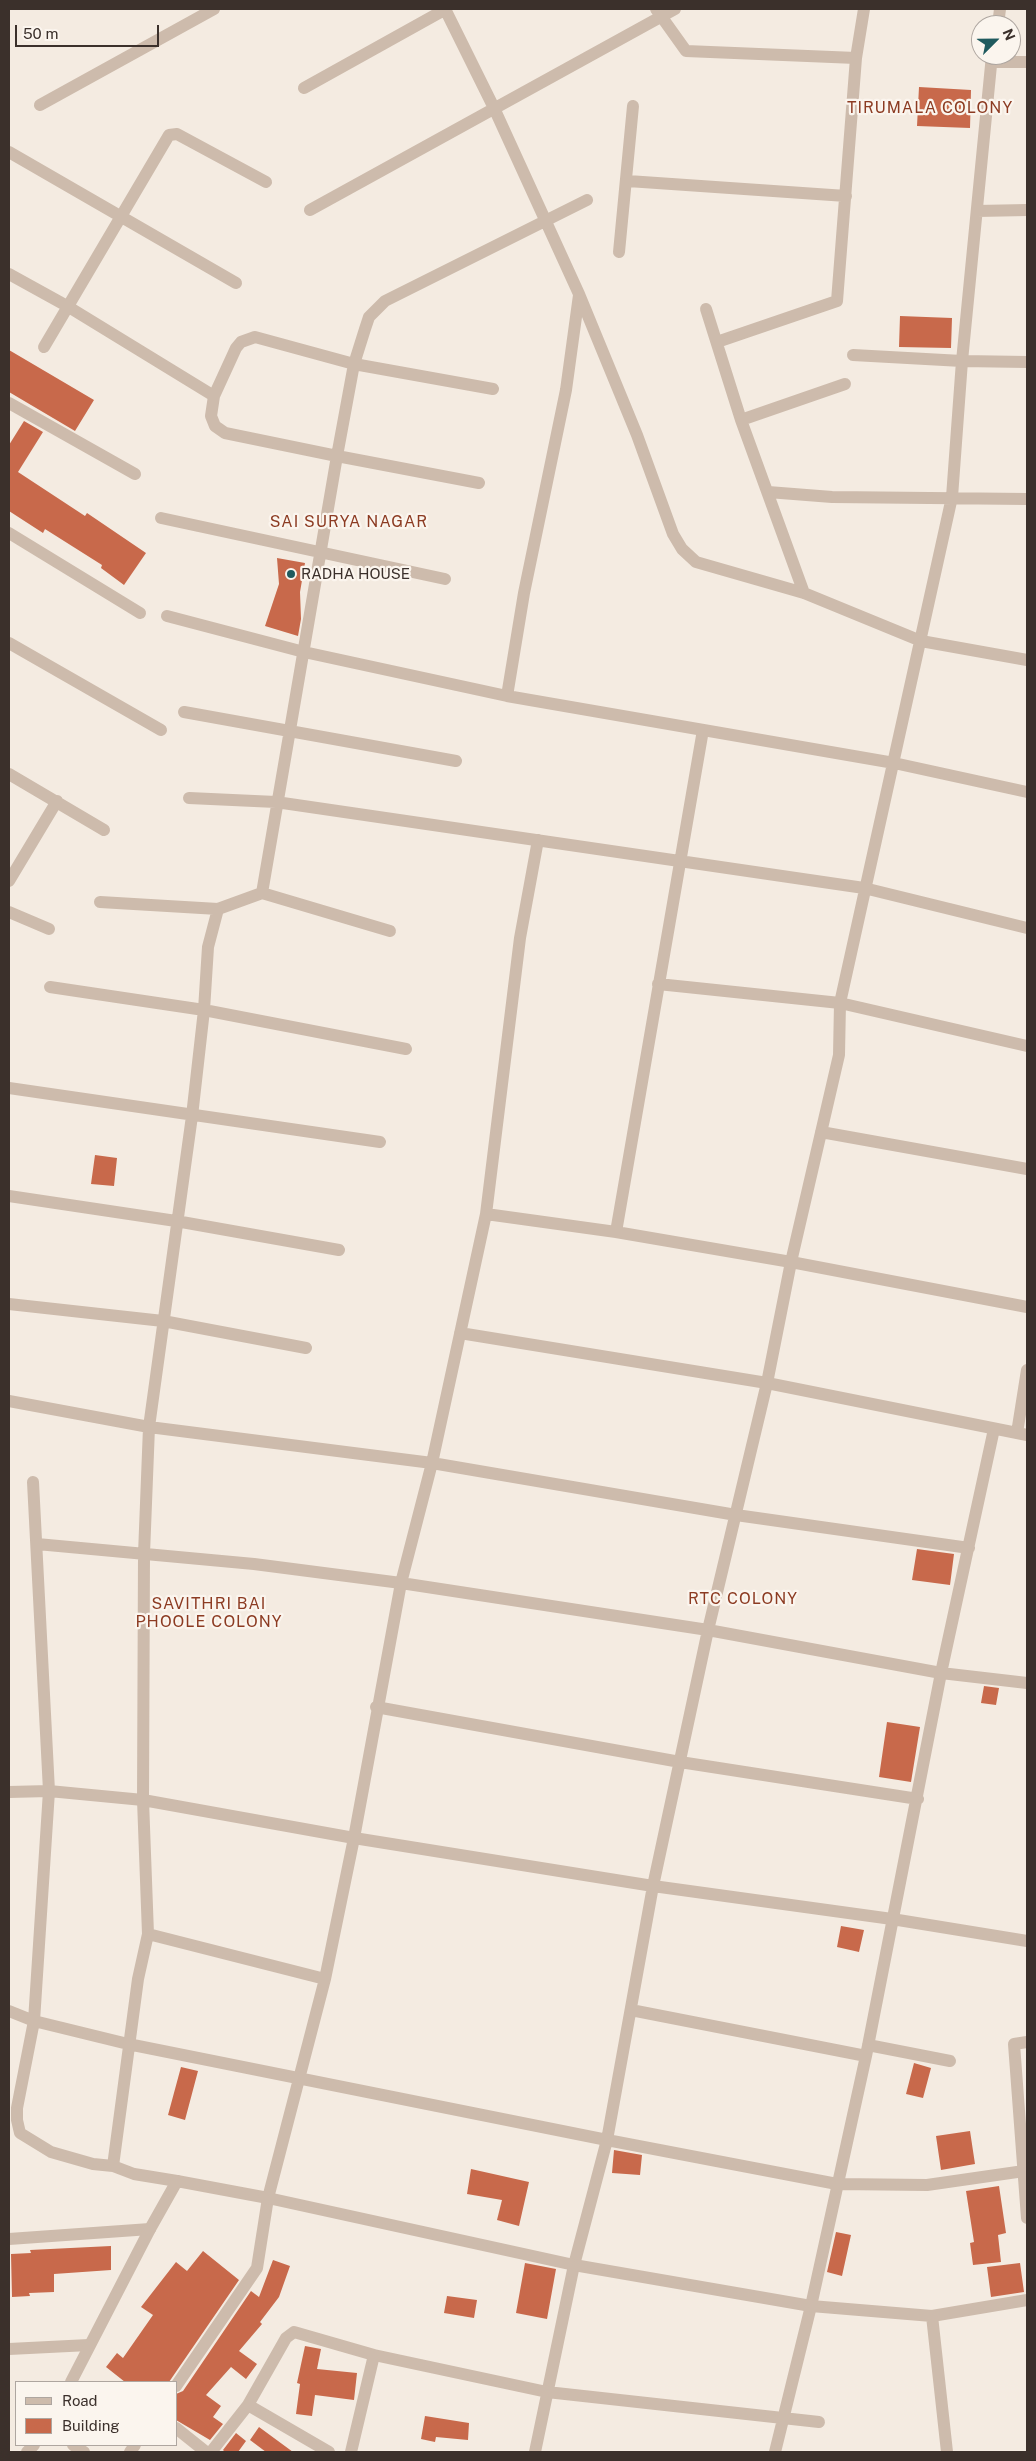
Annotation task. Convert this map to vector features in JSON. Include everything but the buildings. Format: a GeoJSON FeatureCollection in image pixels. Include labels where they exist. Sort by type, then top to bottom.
{"type":"FeatureCollection","features":[{"type":"Feature","properties":{"kind":"street"},"geometry":{"type":"LineString","coordinates":[[40,105],[214,9]]}},
{"type":"Feature","properties":{"kind":"street"},"geometry":{"type":"LineString","coordinates":[[304,88],[445,9],[494,108],[579,294],[637,435],[673,534],[682,549],[696,562],[738,576],[804,593],[921,640],[1027,660]]}},
{"type":"Feature","properties":{"kind":"street"},"geometry":{"type":"LineString","coordinates":[[310,210],[494,108],[658,13],[674,9]]}},
{"type":"Feature","properties":{"kind":"street"},"geometry":{"type":"LineString","coordinates":[[717,342],[837,301],[856,58],[864,9]]}},
{"type":"Feature","properties":{"kind":"street"},"geometry":{"type":"LineString","coordinates":[[658,13],[686,51],[856,58]]}},
{"type":"Feature","properties":{"kind":"street"},"geometry":{"type":"LineString","coordinates":[[535,2452],[574,2265],[607,2140],[653,1886],[708,1630],[767,1383],[791,1262],[839,1055],[840,1003],[952,497],[962,361],[991,65]]}},
{"type":"Feature","properties":{"kind":"street"},"geometry":{"type":"LineString","coordinates":[[619,252],[628,181],[633,106]]}},
{"type":"Feature","properties":{"kind":"street"},"geometry":{"type":"LineString","coordinates":[[44,347],[120,216],[172,133],[266,182]]}},
{"type":"Feature","properties":{"kind":"street"},"geometry":{"type":"LineString","coordinates":[[9,152],[236,282]]}},
{"type":"Feature","properties":{"kind":"street"},"geometry":{"type":"LineString","coordinates":[[628,181],[846,196]]}},
{"type":"Feature","properties":{"kind":"street"},"geometry":{"type":"LineString","coordinates":[[262,893],[276,802],[291,730],[304,652],[318,553],[354,364],[370,317],[385,301],[545,219],[587,200]]}},
{"type":"Feature","properties":{"kind":"street"},"geometry":{"type":"LineString","coordinates":[[978,211],[1027,210]]}},
{"type":"Feature","properties":{"kind":"street"},"geometry":{"type":"LineString","coordinates":[[9,274],[67,306],[214,396]]}},
{"type":"Feature","properties":{"kind":"street"},"geometry":{"type":"LineString","coordinates":[[507,696],[524,593],[566,390],[579,294]]}},
{"type":"Feature","properties":{"kind":"street"},"geometry":{"type":"LineString","coordinates":[[706,309],[741,420],[804,593]]}},
{"type":"Feature","properties":{"kind":"street"},"geometry":{"type":"LineString","coordinates":[[479,483],[225,433],[215,426],[211,416],[214,396],[236,348],[241,342],[255,337],[354,364],[493,389]]}},
{"type":"Feature","properties":{"kind":"street"},"geometry":{"type":"LineString","coordinates":[[853,355],[962,361],[1027,362]]}},
{"type":"Feature","properties":{"kind":"street"},"geometry":{"type":"LineString","coordinates":[[741,420],[845,384]]}},
{"type":"Feature","properties":{"kind":"street"},"geometry":{"type":"LineString","coordinates":[[9,403],[135,474]]}},
{"type":"Feature","properties":{"kind":"street"},"geometry":{"type":"LineString","coordinates":[[768,492],[832,497],[1027,499]]}},
{"type":"Feature","properties":{"kind":"street"},"geometry":{"type":"LineString","coordinates":[[161,518],[445,579]]}},
{"type":"Feature","properties":{"kind":"street"},"geometry":{"type":"LineString","coordinates":[[9,533],[140,613]]}},
{"type":"Feature","properties":{"kind":"street"},"geometry":{"type":"LineString","coordinates":[[167,616],[304,652],[507,696],[894,763],[1027,792]]}},
{"type":"Feature","properties":{"kind":"street"},"geometry":{"type":"LineString","coordinates":[[9,643],[161,730]]}},
{"type":"Feature","properties":{"kind":"street"},"geometry":{"type":"LineString","coordinates":[[184,712],[456,761]]}},
{"type":"Feature","properties":{"kind":"street"},"geometry":{"type":"LineString","coordinates":[[616,1232],[703,730]]}},
{"type":"Feature","properties":{"kind":"street"},"geometry":{"type":"LineString","coordinates":[[9,774],[104,830]]}},
{"type":"Feature","properties":{"kind":"street"},"geometry":{"type":"LineString","coordinates":[[189,798],[276,802],[864,888],[1027,928]]}},
{"type":"Feature","properties":{"kind":"street"},"geometry":{"type":"LineString","coordinates":[[9,881],[57,802]]}},
{"type":"Feature","properties":{"kind":"street"},"geometry":{"type":"LineString","coordinates":[[178,2383],[256,2268],[268,2198],[325,1979],[354,1838],[376,1707],[401,1583],[432,1463],[486,1214],[520,938],[538,840]]}},
{"type":"Feature","properties":{"kind":"street"},"geometry":{"type":"LineString","coordinates":[[100,902],[218,909],[262,893],[390,932]]}},
{"type":"Feature","properties":{"kind":"street"},"geometry":{"type":"LineString","coordinates":[[113,2166],[128,2044],[138,1979],[148,1934],[143,1800],[144,1554],[149,1427],[192,1116],[204,1010],[208,947],[218,909]]}},
{"type":"Feature","properties":{"kind":"street"},"geometry":{"type":"LineString","coordinates":[[9,912],[49,929]]}},
{"type":"Feature","properties":{"kind":"street"},"geometry":{"type":"LineString","coordinates":[[658,984],[840,1003],[1027,1046]]}},
{"type":"Feature","properties":{"kind":"street"},"geometry":{"type":"LineString","coordinates":[[50,987],[204,1010],[406,1049]]}},
{"type":"Feature","properties":{"kind":"street"},"geometry":{"type":"LineString","coordinates":[[9,1088],[380,1142]]}},
{"type":"Feature","properties":{"kind":"street"},"geometry":{"type":"LineString","coordinates":[[821,1132],[1027,1169]]}},
{"type":"Feature","properties":{"kind":"street"},"geometry":{"type":"LineString","coordinates":[[9,1196],[176,1221],[339,1250]]}},
{"type":"Feature","properties":{"kind":"street"},"geometry":{"type":"LineString","coordinates":[[486,1214],[616,1232],[791,1262],[1027,1307]]}},
{"type":"Feature","properties":{"kind":"street"},"geometry":{"type":"LineString","coordinates":[[9,1304],[163,1321],[306,1348]]}},
{"type":"Feature","properties":{"kind":"street"},"geometry":{"type":"LineString","coordinates":[[460,1333],[767,1383],[1022,1434],[1027,1370]]}},
{"type":"Feature","properties":{"kind":"street"},"geometry":{"type":"LineString","coordinates":[[9,1400],[149,1427],[432,1463],[736,1515],[969,1548]]}},
{"type":"Feature","properties":{"kind":"street"},"geometry":{"type":"LineString","coordinates":[[774,2452],[811,2306],[867,2050],[892,1919],[918,1799],[941,1673],[994,1429]]}},
{"type":"Feature","properties":{"kind":"street"},"geometry":{"type":"LineString","coordinates":[[33,1482],[38,1544],[36,1563],[49,1791],[34,2021],[17,2108],[16,2120],[20,2133],[52,2152],[93,2164],[113,2166],[134,2174],[268,2198],[574,2265],[811,2306],[932,2316],[1027,2300]]}},
{"type":"Feature","properties":{"kind":"street"},"geometry":{"type":"LineString","coordinates":[[38,1544],[301,1569],[401,1583],[708,1630],[941,1673],[1027,1683]]}},
{"type":"Feature","properties":{"kind":"street"},"geometry":{"type":"LineString","coordinates":[[376,1707],[680,1762],[918,1799]]}},
{"type":"Feature","properties":{"kind":"street"},"geometry":{"type":"LineString","coordinates":[[9,1792],[49,1791],[143,1800],[354,1838],[653,1886],[892,1919],[1027,1941]]}},
{"type":"Feature","properties":{"kind":"street"},"geometry":{"type":"LineString","coordinates":[[148,1934],[325,1979]]}},
{"type":"Feature","properties":{"kind":"street"},"geometry":{"type":"LineString","coordinates":[[631,2010],[867,2050],[950,2061]]}},
{"type":"Feature","properties":{"kind":"street"},"geometry":{"type":"LineString","coordinates":[[9,2011],[34,2021],[128,2044],[837,2184],[927,2185],[1024,2171]]}},
{"type":"Feature","properties":{"kind":"street"},"geometry":{"type":"LineString","coordinates":[[1027,2042],[1014,2044],[1027,2218]]}},
{"type":"Feature","properties":{"kind":"street"},"geometry":{"type":"LineString","coordinates":[[72,2381],[89,2345],[177,2181]]}},
{"type":"Feature","properties":{"kind":"street"},"geometry":{"type":"LineString","coordinates":[[9,2239],[150,2229]]}},
{"type":"Feature","properties":{"kind":"street"},"geometry":{"type":"LineString","coordinates":[[932,2316],[947,2452]]}},
{"type":"Feature","properties":{"kind":"street"},"geometry":{"type":"LineString","coordinates":[[211,2452],[248,2405],[286,2338],[294,2332],[374,2355],[547,2392],[819,2422]]}},
{"type":"Feature","properties":{"kind":"street"},"geometry":{"type":"LineString","coordinates":[[9,2349],[89,2345]]}},
{"type":"Feature","properties":{"kind":"street"},"geometry":{"type":"LineString","coordinates":[[351,2452],[374,2355]]}},
{"type":"Feature","properties":{"kind":"street"},"geometry":{"type":"LineString","coordinates":[[248,2405],[329,2452]]}},
{"type":"Feature","properties":{"kind":"street"},"geometry":{"type":"LineString","coordinates":[[178,2430],[206,2452]]}},
{"type":"Feature","properties":{"kind":"place","name":"RADHA HOUSE"},"geometry":{"type":"Point","coordinates":[291,574]}},
{"type":"Feature","properties":{"kind":"district","name":"TIRUMALA COLONY"},"geometry":{"type":"Point","coordinates":[930,108]}},
{"type":"Feature","properties":{"kind":"district","name":"SAI SURYA NAGAR"},"geometry":{"type":"Point","coordinates":[349,522]}},
{"type":"Feature","properties":{"kind":"district","name":"RTC COLONY"},"geometry":{"type":"Point","coordinates":[743,1599]}},
{"type":"Feature","properties":{"kind":"district","name":"SAVITHRI BAI PHOOLE COLONY"},"geometry":{"type":"Point","coordinates":[209,1613]}}]}
